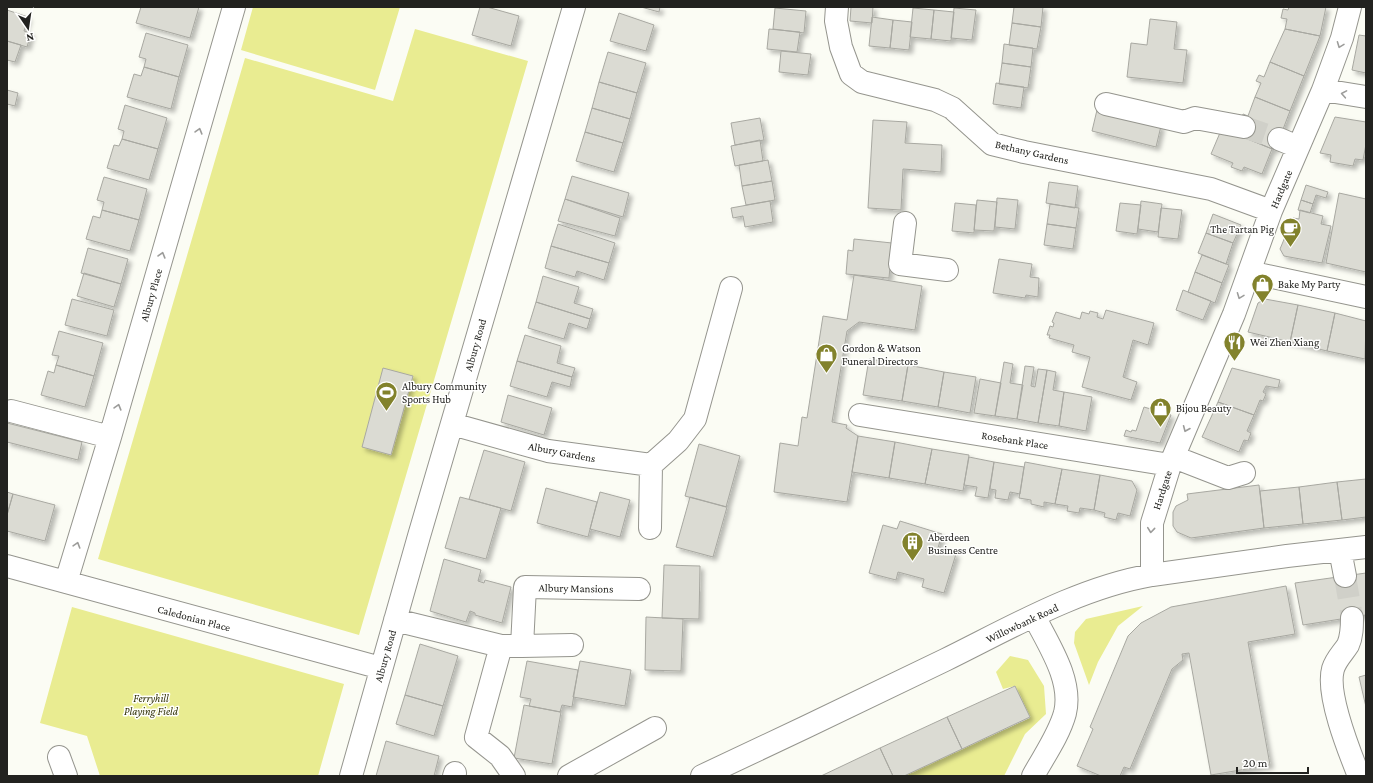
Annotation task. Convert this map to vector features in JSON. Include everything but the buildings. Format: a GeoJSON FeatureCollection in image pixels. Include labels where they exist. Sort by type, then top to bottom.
{"type":"FeatureCollection","features":[{"type":"Feature","properties":{"kind":"street","name":"Albury Place"},"geometry":{"type":"LineString","coordinates":[[66,582],[110,437],[234,7]]}},
{"type":"Feature","properties":{"kind":"street","name":"Albury Road"},"geometry":{"type":"LineString","coordinates":[[351,776],[381,668],[574,7]]}},
{"type":"Feature","properties":{"kind":"street","name":"Bethany Gardens"},"geometry":{"type":"LineString","coordinates":[[837,7],[836,21],[841,47],[851,74],[862,82],[935,100],[952,108],[992,144],[1024,152],[1211,189],[1272,211]]}},
{"type":"Feature","properties":{"kind":"street","name":"Hardgate"},"geometry":{"type":"LineString","coordinates":[[1152,575],[1152,523],[1172,461],[1249,272],[1272,211],[1289,143],[1323,90],[1342,38],[1350,7]]}},
{"type":"Feature","properties":{"kind":"street"},"geometry":{"type":"LineString","coordinates":[[1323,90],[1366,97]]}},
{"type":"Feature","properties":{"kind":"street"},"geometry":{"type":"LineString","coordinates":[[1106,104],[1184,122],[1195,118],[1244,127]]}},
{"type":"Feature","properties":{"kind":"street"},"geometry":{"type":"LineString","coordinates":[[905,223],[900,264],[947,270]]}},
{"type":"Feature","properties":{"kind":"street"},"geometry":{"type":"LineString","coordinates":[[1249,272],[1366,297]]}},
{"type":"Feature","properties":{"kind":"street"},"geometry":{"type":"LineString","coordinates":[[650,528],[651,465],[678,441],[695,419],[731,288]]}},
{"type":"Feature","properties":{"kind":"street"},"geometry":{"type":"LineString","coordinates":[[11,411],[110,437]]}},
{"type":"Feature","properties":{"kind":"street","name":"Rosebank Place"},"geometry":{"type":"LineString","coordinates":[[860,415],[1172,461],[1228,478],[1244,473]]}},
{"type":"Feature","properties":{"kind":"street","name":"Albury Gardens"},"geometry":{"type":"LineString","coordinates":[[452,424],[548,451],[651,465]]}},
{"type":"Feature","properties":{"kind":"street","name":"Willowbank Road"},"geometry":{"type":"LineString","coordinates":[[702,776],[878,693],[1034,616],[1094,590],[1130,578],[1287,556],[1366,547]]}},
{"type":"Feature","properties":{"kind":"street"},"geometry":{"type":"LineString","coordinates":[[1340,550],[1345,576]]}},
{"type":"Feature","properties":{"kind":"street","name":"Caledonian Place"},"geometry":{"type":"LineString","coordinates":[[7,566],[381,668]]}},
{"type":"Feature","properties":{"kind":"street","name":"Albury Mansions"},"geometry":{"type":"LineString","coordinates":[[522,646],[525,587],[638,588]]}},
{"type":"Feature","properties":{"kind":"street"},"geometry":{"type":"LineString","coordinates":[[1034,616],[1061,673],[1066,700],[1062,723],[1034,776]]}},
{"type":"Feature","properties":{"kind":"street"},"geometry":{"type":"LineString","coordinates":[[1352,618],[1352,630],[1348,645],[1339,656],[1333,668],[1331,681],[1337,711],[1359,776]]}},
{"type":"Feature","properties":{"kind":"street"},"geometry":{"type":"LineString","coordinates":[[395,620],[501,646],[572,645]]}},
{"type":"Feature","properties":{"kind":"street"},"geometry":{"type":"LineString","coordinates":[[501,646],[476,737],[500,756],[514,776]]}},
{"type":"Feature","properties":{"kind":"street"},"geometry":{"type":"LineString","coordinates":[[569,776],[655,728]]}},
{"type":"Feature","properties":{"kind":"green space"},"geometry":{"type":"Polygon","coordinates":[[[253,7],[400,7],[375,90],[241,50],[253,7]]]}},
{"type":"Feature","properties":{"kind":"green space"},"geometry":{"type":"Polygon","coordinates":[[[415,29],[528,61],[359,635],[98,559],[245,58],[393,101],[415,29]]]}},
{"type":"Feature","properties":{"kind":"green space"},"geometry":{"type":"Polygon","coordinates":[[[1143,606],[1118,626],[1098,662],[1089,685],[1074,643],[1075,632],[1086,619],[1143,606]]]}},
{"type":"Feature","properties":{"kind":"green space","name":"Ferryhill Playing Field"},"geometry":{"type":"Polygon","coordinates":[[[72,607],[344,684],[318,776],[100,776],[87,736],[40,723],[72,607]]]}},
{"type":"Feature","properties":{"kind":"green space"},"geometry":{"type":"Polygon","coordinates":[[[1010,656],[1028,660],[1044,686],[1046,714],[1025,734],[1004,776],[904,776],[1030,718],[1015,686],[1003,689],[996,672],[1010,656]]]}},
{"type":"Feature","properties":{"kind":"tunnel"},"geometry":{"type":"LineString","coordinates":[[1244,127],[1279,139]]}},
{"type":"Feature","properties":{"kind":"tunnel"},"geometry":{"type":"LineString","coordinates":[[1345,576],[1352,618]]}},
{"type":"Feature","properties":{"kind":"place","name":"The Tartan Pig"},"geometry":{"type":"Point","coordinates":[1290,248]}},
{"type":"Feature","properties":{"kind":"place","name":"Bake My Party"},"geometry":{"type":"Point","coordinates":[1262,304]}},
{"type":"Feature","properties":{"kind":"place","name":"Wei Zhen Xiang"},"geometry":{"type":"Point","coordinates":[1235,362]}},
{"type":"Feature","properties":{"kind":"place","name":"Gordon & Watson Funeral Directors"},"geometry":{"type":"Point","coordinates":[827,374]}},
{"type":"Feature","properties":{"kind":"place","name":"Albury Community Sports Hub"},"geometry":{"type":"Point","coordinates":[387,412]}},
{"type":"Feature","properties":{"kind":"place","name":"Bijou Beauty"},"geometry":{"type":"Point","coordinates":[1160,428]}},
{"type":"Feature","properties":{"kind":"place","name":"Aberdeen Business Centre"},"geometry":{"type":"Point","coordinates":[912,562]}}]}
